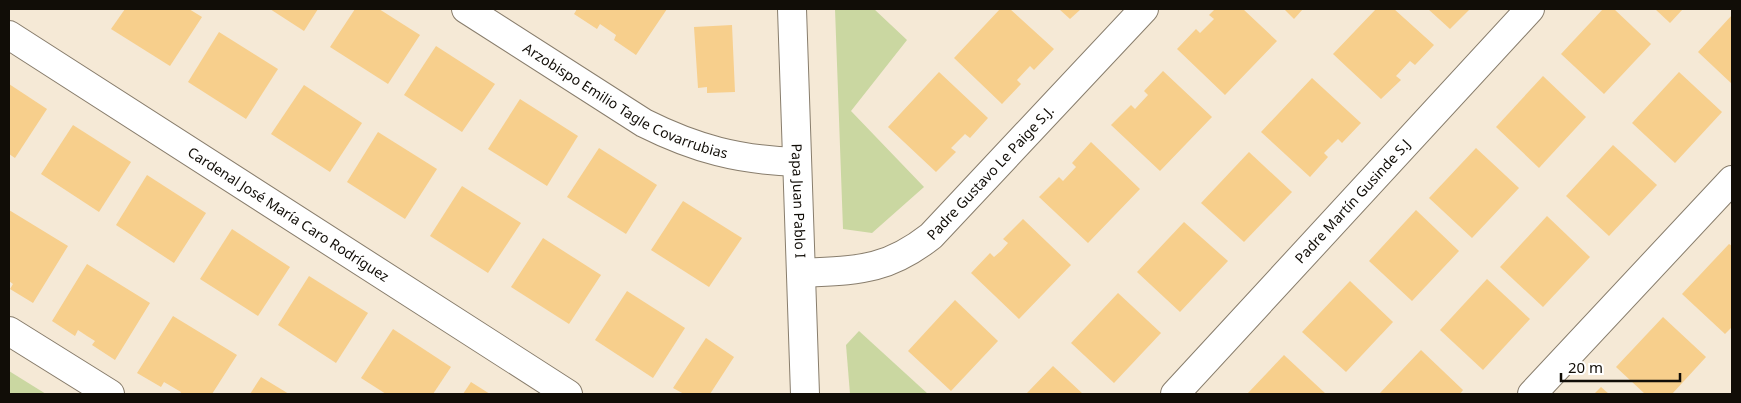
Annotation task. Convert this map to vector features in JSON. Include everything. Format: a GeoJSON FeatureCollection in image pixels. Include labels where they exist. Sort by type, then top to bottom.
{"type":"FeatureCollection","features":[{"type":"Feature","properties":{"kind":"street","name":"Arzobispo Emilio Tagle Covarrubias"},"geometry":{"type":"LineString","coordinates":[[466,9],[644,122],[670,136],[725,154],[766,161],[797,162]]}},
{"type":"Feature","properties":{"kind":"street","name":"Papa Juan Pablo I"},"geometry":{"type":"LineString","coordinates":[[792,9],[805,394]]}},
{"type":"Feature","properties":{"kind":"street","name":"Padre Gustavo Le Paige S.J."},"geometry":{"type":"LineString","coordinates":[[801,273],[864,269],[884,264],[918,247],[931,236],[1144,9]]}},
{"type":"Feature","properties":{"kind":"street","name":"Padre Martín Gusinde S.J"},"geometry":{"type":"LineString","coordinates":[[1175,394],[1530,9]]}},
{"type":"Feature","properties":{"kind":"street","name":"Cardenal José María Caro Rodríguez"},"geometry":{"type":"LineString","coordinates":[[9,35],[568,394]]}},
{"type":"Feature","properties":{"kind":"street"},"geometry":{"type":"LineString","coordinates":[[1532,394],[1732,180]]}},
{"type":"Feature","properties":{"kind":"street"},"geometry":{"type":"LineString","coordinates":[[9,331],[110,394]]}},
{"type":"Feature","properties":{"kind":"green space"},"geometry":{"type":"Polygon","coordinates":[[[835,9],[874,9],[907,40],[851,111],[924,187],[872,233],[843,229],[835,9]]]}},
{"type":"Feature","properties":{"kind":"green space"},"geometry":{"type":"Polygon","coordinates":[[[859,331],[928,394],[850,394],[846,345],[859,331]]]}},
{"type":"Feature","properties":{"kind":"green space"},"geometry":{"type":"Polygon","coordinates":[[[9,371],[46,394],[9,394],[9,371]]]}},
{"type":"Feature","properties":{"kind":"building"},"geometry":{"type":"Polygon","coordinates":[[[125,9],[189,9],[202,17],[170,66],[111,29],[125,9]]]}},
{"type":"Feature","properties":{"kind":"building"},"geometry":{"type":"Polygon","coordinates":[[[270,9],[318,9],[304,31],[270,9]]]}},
{"type":"Feature","properties":{"kind":"building"},"geometry":{"type":"Polygon","coordinates":[[[355,9],[379,9],[420,35],[388,84],[330,47],[355,9]]]}},
{"type":"Feature","properties":{"kind":"building"},"geometry":{"type":"Polygon","coordinates":[[[577,9],[667,9],[636,55],[614,40],[616,35],[600,24],[597,29],[574,14],[577,9]]]}},
{"type":"Feature","properties":{"kind":"building"},"geometry":{"type":"Polygon","coordinates":[[[1000,9],[1010,9],[1054,49],[1034,70],[1030,66],[1017,80],[1021,84],[1002,104],[954,58],[1000,9]]]}},
{"type":"Feature","properties":{"kind":"building"},"geometry":{"type":"Polygon","coordinates":[[[1059,9],[1081,9],[1070,19],[1059,9]]]}},
{"type":"Feature","properties":{"kind":"building"},"geometry":{"type":"Polygon","coordinates":[[[1215,9],[1243,9],[1277,41],[1225,95],[1177,49],[1196,29],[1200,33],[1214,19],[1209,15],[1215,9]]]}},
{"type":"Feature","properties":{"kind":"building"},"geometry":{"type":"Polygon","coordinates":[[[1284,9],[1303,9],[1294,19],[1284,9]]]}},
{"type":"Feature","properties":{"kind":"building"},"geometry":{"type":"Polygon","coordinates":[[[1376,9],[1394,9],[1434,45],[1415,65],[1410,61],[1396,76],[1401,80],[1381,99],[1333,54],[1376,9]]]}},
{"type":"Feature","properties":{"kind":"building"},"geometry":{"type":"Polygon","coordinates":[[[1428,9],[1470,9],[1450,29],[1428,9]]]}},
{"type":"Feature","properties":{"kind":"building"},"geometry":{"type":"Polygon","coordinates":[[[1603,9],[1614,9],[1651,44],[1604,94],[1561,54],[1603,9]]]}},
{"type":"Feature","properties":{"kind":"building"},"geometry":{"type":"Polygon","coordinates":[[[1655,9],[1683,9],[1670,23],[1655,9]]]}},
{"type":"Feature","properties":{"kind":"building"},"geometry":{"type":"Polygon","coordinates":[[[1732,15],[1732,84],[1698,52],[1732,15]]]}},
{"type":"Feature","properties":{"kind":"building"},"geometry":{"type":"Polygon","coordinates":[[[732,25],[735,92],[707,93],[707,87],[698,88],[694,27],[732,25]]]}},
{"type":"Feature","properties":{"kind":"building"},"geometry":{"type":"Polygon","coordinates":[[[219,32],[278,69],[246,119],[188,82],[219,32]]]}},
{"type":"Feature","properties":{"kind":"building"},"geometry":{"type":"Polygon","coordinates":[[[436,46],[495,84],[462,132],[404,95],[436,46]]]}},
{"type":"Feature","properties":{"kind":"building"},"geometry":{"type":"Polygon","coordinates":[[[1163,71],[1212,117],[1160,171],[1111,125],[1131,105],[1135,109],[1148,95],[1144,91],[1163,71]]]}},
{"type":"Feature","properties":{"kind":"building"},"geometry":{"type":"Polygon","coordinates":[[[939,72],[988,118],[970,138],[965,134],[951,148],[956,152],[936,172],[888,127],[939,72]]]}},
{"type":"Feature","properties":{"kind":"building"},"geometry":{"type":"Polygon","coordinates":[[[1679,72],[1722,112],[1675,163],[1632,123],[1679,72]]]}},
{"type":"Feature","properties":{"kind":"building"},"geometry":{"type":"Polygon","coordinates":[[[1543,76],[1586,117],[1539,168],[1496,127],[1543,76]]]}},
{"type":"Feature","properties":{"kind":"building"},"geometry":{"type":"Polygon","coordinates":[[[1312,78],[1361,123],[1342,143],[1338,139],[1324,153],[1328,157],[1310,177],[1261,132],[1312,78]]]}},
{"type":"Feature","properties":{"kind":"building"},"geometry":{"type":"Polygon","coordinates":[[[9,84],[47,109],[15,158],[9,154],[9,84]]]}},
{"type":"Feature","properties":{"kind":"building"},"geometry":{"type":"Polygon","coordinates":[[[304,85],[362,123],[330,172],[271,134],[304,85]]]}},
{"type":"Feature","properties":{"kind":"building"},"geometry":{"type":"Polygon","coordinates":[[[520,99],[578,136],[547,186],[488,149],[520,99]]]}},
{"type":"Feature","properties":{"kind":"building"},"geometry":{"type":"Polygon","coordinates":[[[73,125],[131,162],[99,212],[41,174],[73,125]]]}},
{"type":"Feature","properties":{"kind":"building"},"geometry":{"type":"Polygon","coordinates":[[[378,132],[437,169],[405,219],[347,182],[378,132]]]}},
{"type":"Feature","properties":{"kind":"building"},"geometry":{"type":"Polygon","coordinates":[[[1091,142],[1140,189],[1088,243],[1039,197],[1059,177],[1063,181],[1076,167],[1072,163],[1091,142]]]}},
{"type":"Feature","properties":{"kind":"building"},"geometry":{"type":"Polygon","coordinates":[[[1613,145],[1657,185],[1609,236],[1566,196],[1613,145]]]}},
{"type":"Feature","properties":{"kind":"building"},"geometry":{"type":"Polygon","coordinates":[[[599,148],[657,185],[626,234],[567,197],[599,148]]]}},
{"type":"Feature","properties":{"kind":"building"},"geometry":{"type":"Polygon","coordinates":[[[1476,148],[1519,188],[1472,238],[1429,198],[1476,148]]]}},
{"type":"Feature","properties":{"kind":"building"},"geometry":{"type":"Polygon","coordinates":[[[1249,152],[1292,192],[1244,242],[1201,203],[1249,152]]]}},
{"type":"Feature","properties":{"kind":"building"},"geometry":{"type":"Polygon","coordinates":[[[147,175],[206,213],[174,263],[116,225],[147,175]]]}},
{"type":"Feature","properties":{"kind":"building"},"geometry":{"type":"Polygon","coordinates":[[[462,186],[521,223],[488,273],[430,236],[462,186]]]}},
{"type":"Feature","properties":{"kind":"building"},"geometry":{"type":"Polygon","coordinates":[[[683,201],[742,238],[709,287],[651,250],[683,201]]]}},
{"type":"Feature","properties":{"kind":"building"},"geometry":{"type":"Polygon","coordinates":[[[9,210],[68,246],[33,303],[10,289],[13,284],[9,281],[9,210]]]}},
{"type":"Feature","properties":{"kind":"building"},"geometry":{"type":"Polygon","coordinates":[[[1416,210],[1459,251],[1412,301],[1369,261],[1416,210]]]}},
{"type":"Feature","properties":{"kind":"building"},"geometry":{"type":"Polygon","coordinates":[[[1547,216],[1590,257],[1543,307],[1500,267],[1547,216]]]}},
{"type":"Feature","properties":{"kind":"building"},"geometry":{"type":"Polygon","coordinates":[[[1023,219],[1071,265],[1019,319],[971,273],[990,253],[994,257],[1001,251],[1008,243],[1003,239],[1023,219]]]}},
{"type":"Feature","properties":{"kind":"building"},"geometry":{"type":"Polygon","coordinates":[[[1184,222],[1228,261],[1180,312],[1137,272],[1184,222]]]}},
{"type":"Feature","properties":{"kind":"building"},"geometry":{"type":"Polygon","coordinates":[[[232,229],[290,267],[258,316],[200,279],[232,229]]]}},
{"type":"Feature","properties":{"kind":"building"},"geometry":{"type":"Polygon","coordinates":[[[543,238],[601,275],[569,324],[511,287],[543,238]]]}},
{"type":"Feature","properties":{"kind":"building"},"geometry":{"type":"Polygon","coordinates":[[[1729,244],[1732,246],[1732,327],[1725,334],[1682,294],[1729,244]]]}},
{"type":"Feature","properties":{"kind":"building"},"geometry":{"type":"Polygon","coordinates":[[[87,264],[150,303],[115,360],[92,345],[95,341],[78,330],[75,336],[52,321],[87,264]]]}},
{"type":"Feature","properties":{"kind":"building"},"geometry":{"type":"Polygon","coordinates":[[[309,276],[368,313],[336,363],[278,325],[309,276]]]}},
{"type":"Feature","properties":{"kind":"building"},"geometry":{"type":"Polygon","coordinates":[[[1487,279],[1530,319],[1483,370],[1440,330],[1487,279]]]}},
{"type":"Feature","properties":{"kind":"building"},"geometry":{"type":"Polygon","coordinates":[[[1350,281],[1393,322],[1346,372],[1302,332],[1350,281]]]}},
{"type":"Feature","properties":{"kind":"building"},"geometry":{"type":"Polygon","coordinates":[[[627,291],[685,328],[653,378],[595,340],[627,291]]]}},
{"type":"Feature","properties":{"kind":"building"},"geometry":{"type":"Polygon","coordinates":[[[1118,293],[1161,333],[1114,383],[1071,343],[1118,293]]]}},
{"type":"Feature","properties":{"kind":"building"},"geometry":{"type":"Polygon","coordinates":[[[955,300],[998,341],[951,391],[908,351],[955,300]]]}},
{"type":"Feature","properties":{"kind":"building"},"geometry":{"type":"Polygon","coordinates":[[[173,316],[237,355],[212,394],[180,394],[181,392],[164,382],[161,387],[137,373],[173,316]]]}},
{"type":"Feature","properties":{"kind":"building"},"geometry":{"type":"Polygon","coordinates":[[[1663,317],[1706,357],[1672,394],[1645,394],[1616,367],[1663,317]]]}},
{"type":"Feature","properties":{"kind":"building"},"geometry":{"type":"Polygon","coordinates":[[[393,329],[451,367],[433,394],[386,394],[361,378],[393,329]]]}},
{"type":"Feature","properties":{"kind":"building"},"geometry":{"type":"Polygon","coordinates":[[[706,338],[734,357],[710,394],[684,394],[673,388],[706,338]]]}},
{"type":"Feature","properties":{"kind":"building"},"geometry":{"type":"Polygon","coordinates":[[[1421,350],[1463,390],[1460,394],[1379,394],[1421,350]]]}},
{"type":"Feature","properties":{"kind":"building"},"geometry":{"type":"Polygon","coordinates":[[[1284,355],[1326,394],[1247,394],[1284,355]]]}},
{"type":"Feature","properties":{"kind":"building"},"geometry":{"type":"Polygon","coordinates":[[[1053,366],[1083,394],[1026,394],[1053,366]]]}},
{"type":"Feature","properties":{"kind":"building"},"geometry":{"type":"Polygon","coordinates":[[[261,377],[289,394],[250,394],[261,377]]]}},
{"type":"Feature","properties":{"kind":"building"},"geometry":{"type":"Polygon","coordinates":[[[471,382],[490,394],[463,394],[471,382]]]}},
{"type":"Feature","properties":{"kind":"building"},"geometry":{"type":"Polygon","coordinates":[[[1601,387],[1609,394],[1594,394],[1601,387]]]}}]}
